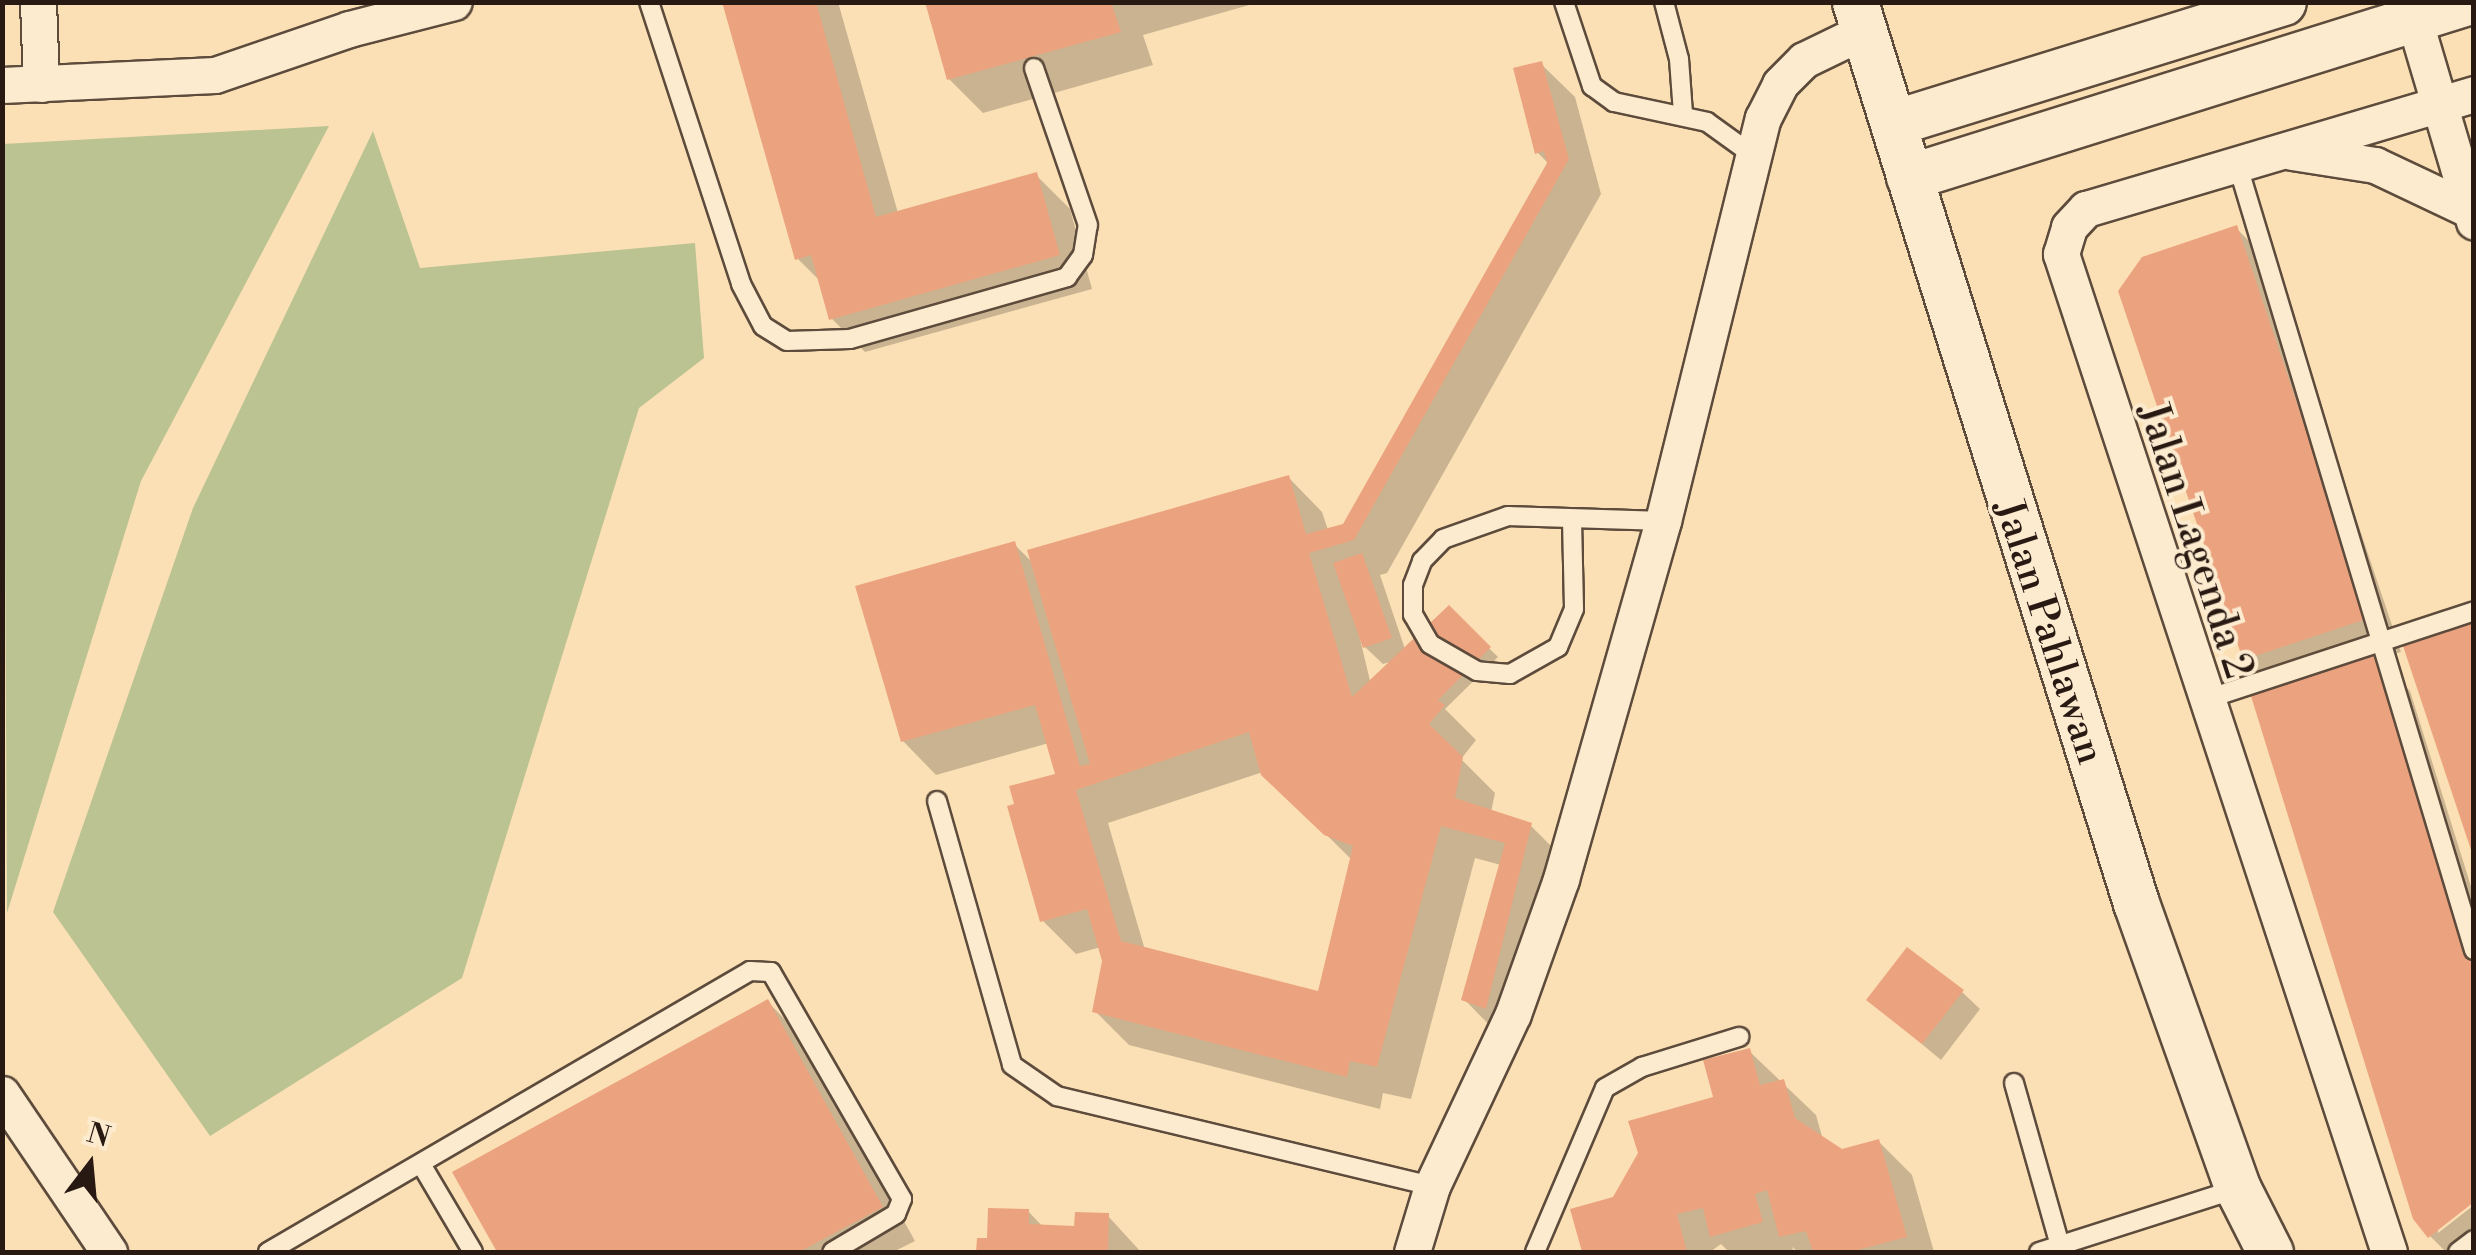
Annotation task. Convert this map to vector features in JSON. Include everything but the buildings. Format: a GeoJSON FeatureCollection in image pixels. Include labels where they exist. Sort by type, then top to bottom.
{"type":"FeatureCollection","features":[{"type":"Feature","properties":{"kind":"street"},"geometry":{"type":"LineString","coordinates":[[38,2],[41,84]]}},
{"type":"Feature","properties":{"kind":"street"},"geometry":{"type":"LineString","coordinates":[[2,86],[228,73],[349,29],[454,2]]}},
{"type":"Feature","properties":{"kind":"street"},"geometry":{"type":"LineString","coordinates":[[1893,122],[2282,2]]}},
{"type":"Feature","properties":{"kind":"street"},"geometry":{"type":"LineString","coordinates":[[1909,178],[2412,11],[2467,2]]}},
{"type":"Feature","properties":{"kind":"street"},"geometry":{"type":"LineString","coordinates":[[2412,11],[2472,216]]}},
{"type":"Feature","properties":{"kind":"street"},"geometry":{"type":"LineString","coordinates":[[1412,1252],[1432,1186],[1534,958],[1663,521],[1750,153],[1780,84],[1860,17]]}},
{"type":"Feature","properties":{"kind":"street","name":"Jalan Pahlawan"},"geometry":{"type":"LineString","coordinates":[[1860,17],[2048,636],[2238,1189],[2270,1252]]}},
{"type":"Feature","properties":{"kind":"street","name":"Jalan Lagenda 2"},"geometry":{"type":"LineString","coordinates":[[2389,1252],[2203,700],[2061,254],[2069,227],[2086,209],[2474,94]]}},
{"type":"Feature","properties":{"kind":"street"},"geometry":{"type":"LineString","coordinates":[[2281,150],[2375,165],[2472,216]]}},
{"type":"Feature","properties":{"kind":"street"},"geometry":{"type":"LineString","coordinates":[[2,1094],[109,1252]]}},
{"type":"Feature","properties":{"kind":"lane"},"geometry":{"type":"LineString","coordinates":[[650,2],[740,284],[763,326],[787,340],[850,339],[1067,276],[1084,255],[1088,225],[1034,68]]}},
{"type":"Feature","properties":{"kind":"lane"},"geometry":{"type":"LineString","coordinates":[[1564,2],[1592,86],[1614,102],[1682,113],[1750,153]]}},
{"type":"Feature","properties":{"kind":"lane"},"geometry":{"type":"LineString","coordinates":[[1664,2],[1680,59],[1682,113]]}},
{"type":"Feature","properties":{"kind":"lane"},"geometry":{"type":"LineString","coordinates":[[2237,163],[2474,950]]}},
{"type":"Feature","properties":{"kind":"lane"},"geometry":{"type":"LineString","coordinates":[[1572,520],[1574,610],[1558,646],[1510,674],[1478,671],[1430,644],[1413,615],[1413,585],[1422,561],[1442,539],[1508,516],[1663,521]]}},
{"type":"Feature","properties":{"kind":"lane"},"geometry":{"type":"LineString","coordinates":[[2203,700],[2474,611]]}},
{"type":"Feature","properties":{"kind":"lane"},"geometry":{"type":"LineString","coordinates":[[937,801],[1012,1064],[1057,1096],[1432,1186]]}},
{"type":"Feature","properties":{"kind":"lane"},"geometry":{"type":"LineString","coordinates":[[268,1252],[750,971],[771,972],[902,1199],[896,1214],[832,1252]]}},
{"type":"Feature","properties":{"kind":"lane"},"geometry":{"type":"LineString","coordinates":[[1535,1252],[1605,1088],[1642,1067],[1740,1037]]}},
{"type":"Feature","properties":{"kind":"lane"},"geometry":{"type":"LineString","coordinates":[[2014,1082],[2060,1246]]}},
{"type":"Feature","properties":{"kind":"lane"},"geometry":{"type":"LineString","coordinates":[[420,1164],[473,1252]]}},
{"type":"Feature","properties":{"kind":"lane"},"geometry":{"type":"LineString","coordinates":[[2040,1252],[2238,1189]]}},
{"type":"Feature","properties":{"kind":"lane"},"geometry":{"type":"LineString","coordinates":[[2458,1252],[2474,1240]]}},
{"type":"Feature","properties":{"kind":"green space"},"geometry":{"type":"Polygon","coordinates":[[[329,126],[141,481],[7,913],[3,144],[329,126]]]}},
{"type":"Feature","properties":{"kind":"green space"},"geometry":{"type":"Polygon","coordinates":[[[373,131],[420,268],[695,243],[704,358],[639,408],[462,978],[210,1136],[53,912],[193,508],[373,131]]]}}]}
